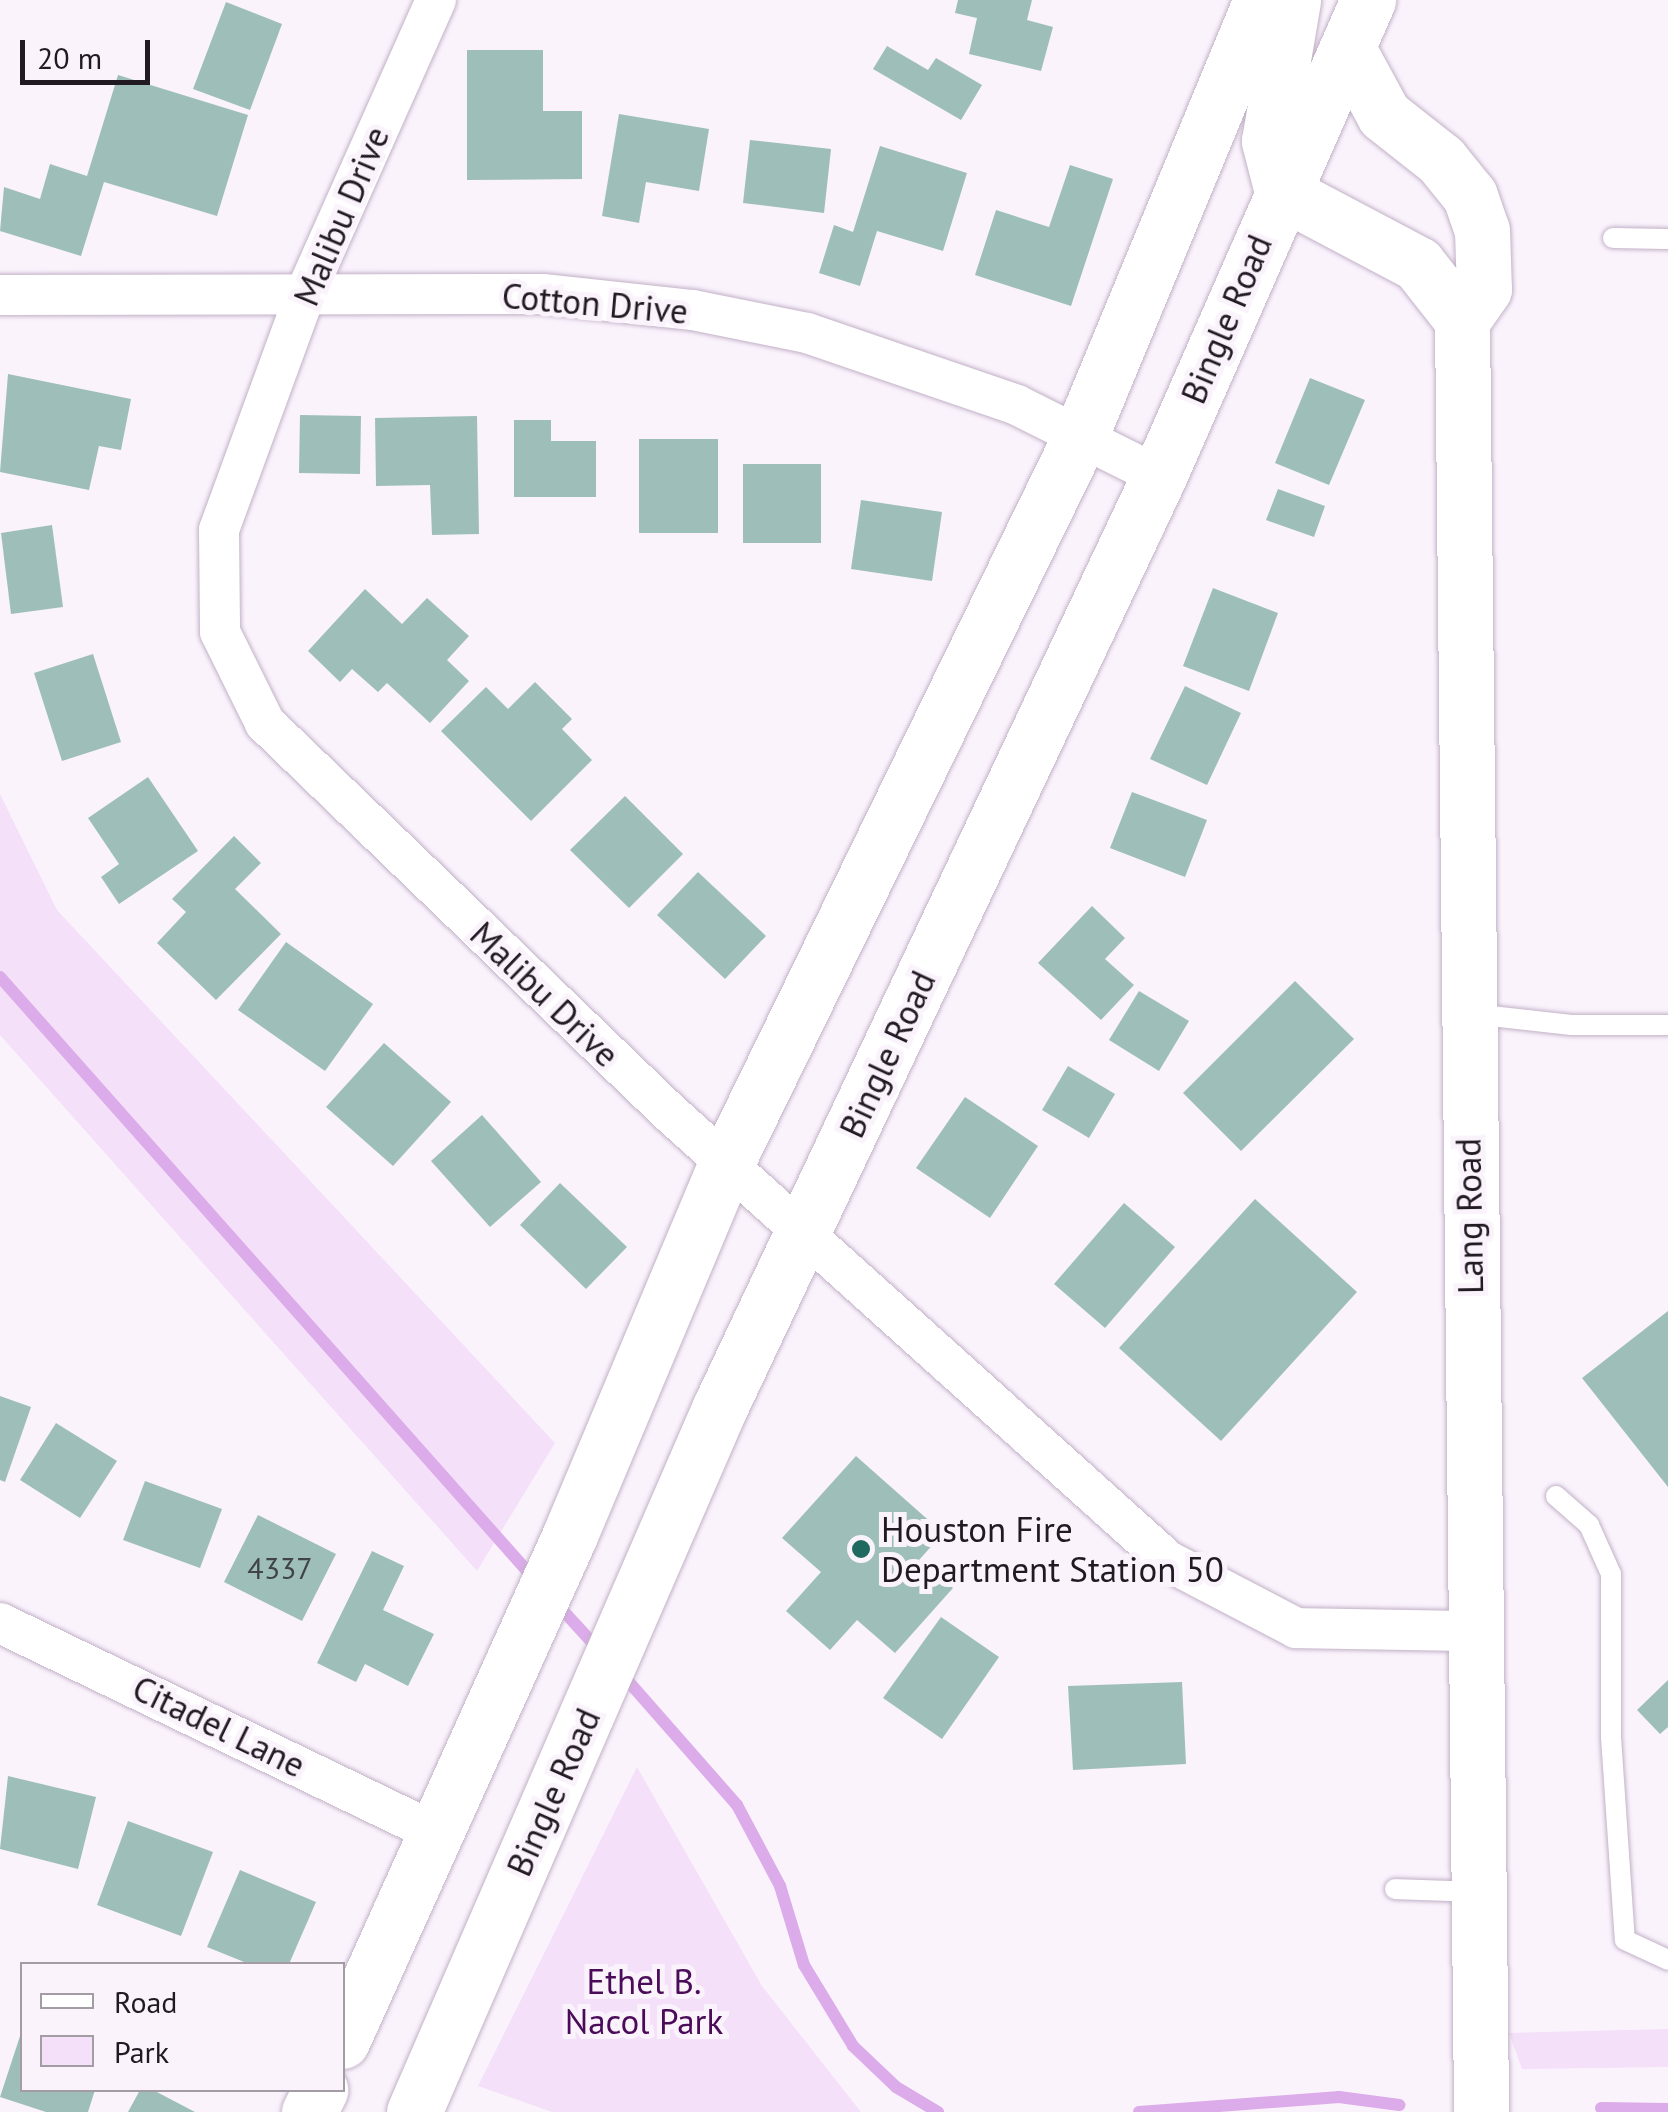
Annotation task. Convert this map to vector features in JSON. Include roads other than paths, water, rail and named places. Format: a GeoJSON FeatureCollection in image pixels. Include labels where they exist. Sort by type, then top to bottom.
{"type":"FeatureCollection","features":[{"type":"Feature","properties":{"kind":"main road"},"geometry":{"type":"LineString","coordinates":[[345,2034],[569,1537],[726,1164],[1080,437],[1261,0]]}},
{"type":"Feature","properties":{"kind":"main road"},"geometry":{"type":"LineString","coordinates":[[1293,0],[1269,140],[1282,192],[1418,264],[1462,320]]}},
{"type":"Feature","properties":{"kind":"main road","name":"Bingle Road"},"geometry":{"type":"LineString","coordinates":[[414,2112],[720,1408],[1158,476],[1358,25]]}},
{"type":"Feature","properties":{"kind":"main road","name":"Lang Road"},"geometry":{"type":"LineString","coordinates":[[1358,25],[1384,115],[1442,160],[1477,212],[1484,289],[1462,320],[1466,1013],[1481,2112]]}},
{"type":"Feature","properties":{"kind":"main road"},"geometry":{"type":"LineString","coordinates":[[640,1369],[720,1408]]}},
{"type":"Feature","properties":{"kind":"street","name":"Malibu Drive"},"geometry":{"type":"LineString","coordinates":[[436,0],[306,292],[219,530],[220,632],[266,723],[726,1164],[1168,1561],[1296,1628],[1475,1631]]}},
{"type":"Feature","properties":{"kind":"street","name":"Cotton Drive"},"geometry":{"type":"LineString","coordinates":[[0,295],[543,294],[693,310],[807,334],[1017,404],[1158,476]]}},
{"type":"Feature","properties":{"kind":"street","name":"Citadel Lane"},"geometry":{"type":"LineString","coordinates":[[0,1623],[437,1833]]}},
{"type":"Feature","properties":{"kind":"lane"},"geometry":{"type":"LineString","coordinates":[[1613,238],[1668,239]]}},
{"type":"Feature","properties":{"kind":"lane"},"geometry":{"type":"LineString","coordinates":[[1466,1013],[1571,1025],[1668,1025]]}},
{"type":"Feature","properties":{"kind":"lane"},"geometry":{"type":"LineString","coordinates":[[1556,1496],[1589,1525],[1611,1574],[1611,1737],[1625,1940],[1668,1960]]}},
{"type":"Feature","properties":{"kind":"lane"},"geometry":{"type":"LineString","coordinates":[[1395,1890],[1478,1892]]}},
{"type":"Feature","properties":{"kind":"waterway"},"geometry":{"type":"LineString","coordinates":[[0,977],[536,1581]]}},
{"type":"Feature","properties":{"kind":"waterway"},"geometry":{"type":"LineString","coordinates":[[556,1603],[600,1651]]}},
{"type":"Feature","properties":{"kind":"waterway"},"geometry":{"type":"LineString","coordinates":[[621,1673],[737,1805],[780,1886],[804,1965],[853,2046],[896,2087],[938,2112]]}},
{"type":"Feature","properties":{"kind":"waterway"},"geometry":{"type":"LineString","coordinates":[[1139,2112],[1339,2097],[1399,2105]]}},
{"type":"Feature","properties":{"kind":"waterway"},"geometry":{"type":"LineString","coordinates":[[1601,2108],[1668,2109]]}},
{"type":"Feature","properties":{"kind":"place","name":"Houston Fire Department Station 50"},"geometry":{"type":"Point","coordinates":[861,1549]}},
{"type":"Feature","properties":{"kind":"park label","name":"Ethel B. Nacol Park"},"geometry":{"type":"Point","coordinates":[644,2001]}}]}
